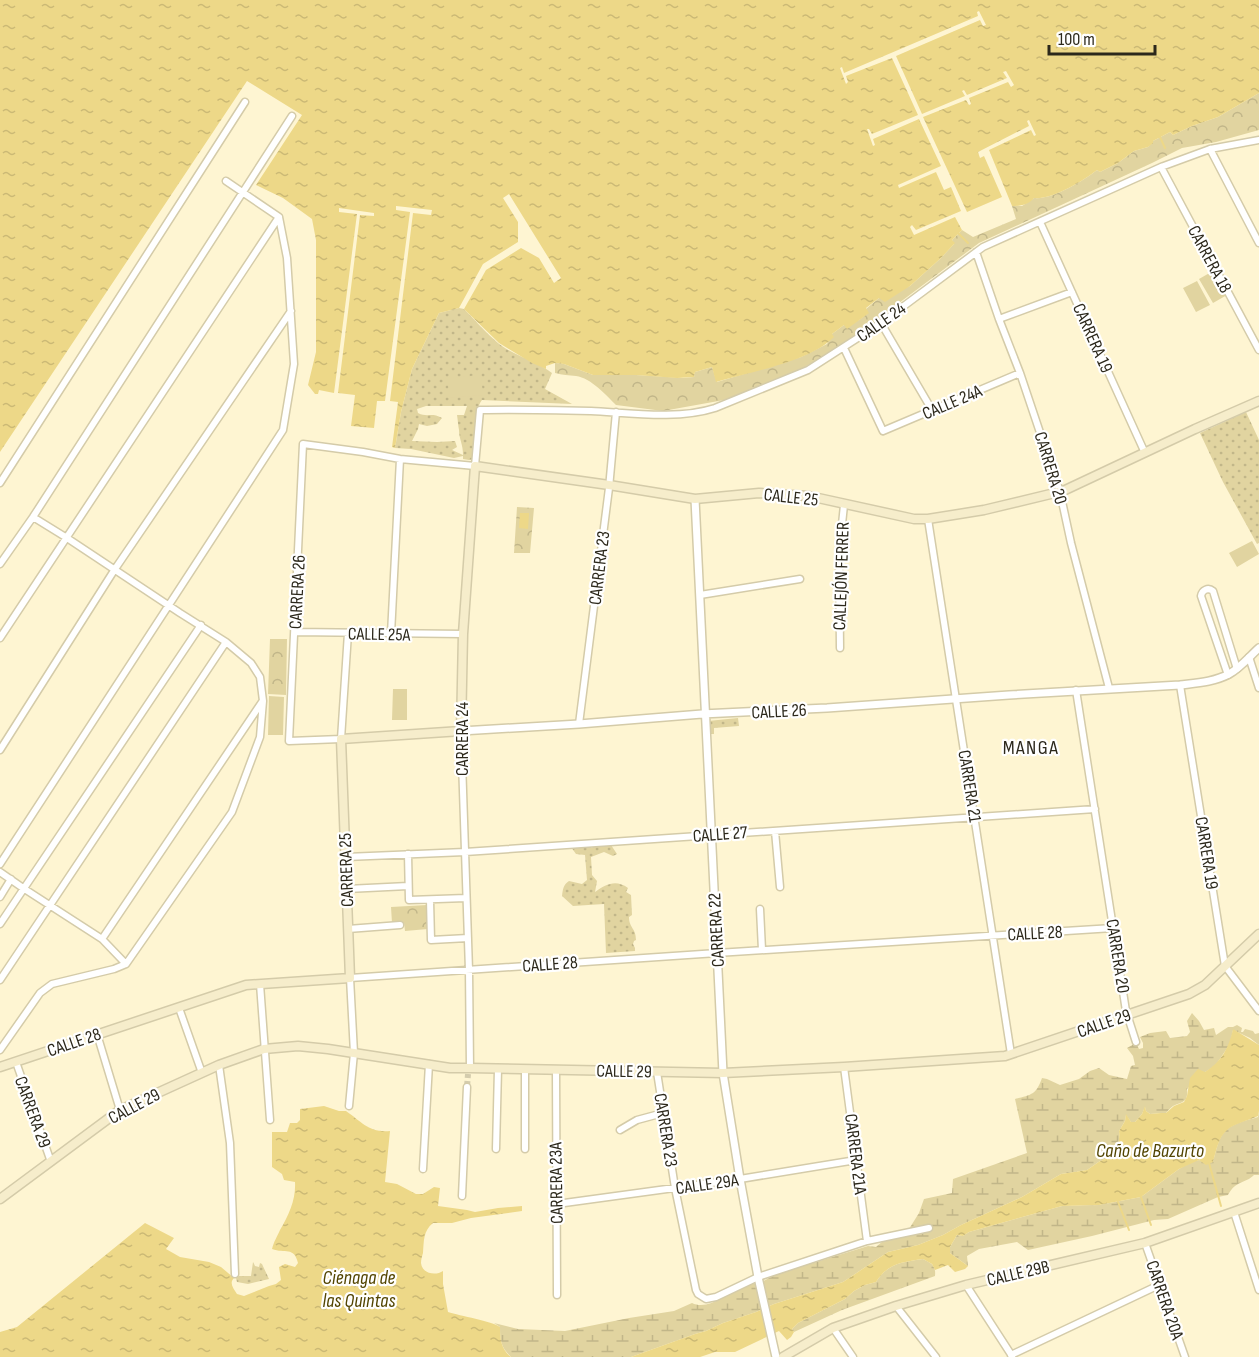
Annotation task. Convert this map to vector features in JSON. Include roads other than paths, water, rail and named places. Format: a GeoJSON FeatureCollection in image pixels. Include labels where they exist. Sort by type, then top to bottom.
{"type":"FeatureCollection","features":[{"type":"Feature","properties":{"kind":"main road","name":"CALLE 25"},"geometry":{"type":"LineString","coordinates":[[475,466],[695,499],[759,493],[809,496],[914,519],[928,519],[987,510],[1060,492],[1259,401]]}},
{"type":"Feature","properties":{"kind":"main road","name":"CARRERA 24"},"geometry":{"type":"LineString","coordinates":[[461,731],[464,634],[475,466]]}},
{"type":"Feature","properties":{"kind":"main road","name":"CALLE 26"},"geometry":{"type":"LineString","coordinates":[[341,739],[461,731]]}},
{"type":"Feature","properties":{"kind":"main road","name":"CARRERA 25"},"geometry":{"type":"LineString","coordinates":[[341,739],[350,978]]}},
{"type":"Feature","properties":{"kind":"main road","name":"CALLE 29"},"geometry":{"type":"LineString","coordinates":[[0,1199],[120,1110],[219,1065],[264,1049],[298,1046],[469,1070],[723,1073],[1005,1056],[1189,994],[1205,985],[1259,934]]}},
{"type":"Feature","properties":{"kind":"main road","name":"CALLE 28"},"geometry":{"type":"LineString","coordinates":[[0,1067],[246,984],[350,978]]}},
{"type":"Feature","properties":{"kind":"main road","name":"CALLE 29B"},"geometry":{"type":"LineString","coordinates":[[783,1357],[833,1328],[896,1306],[966,1285],[1145,1243],[1259,1203]]}},
{"type":"Feature","properties":{"kind":"street"},"geometry":{"type":"LineString","coordinates":[[0,483],[244,102]]}},
{"type":"Feature","properties":{"kind":"street"},"geometry":{"type":"LineString","coordinates":[[0,564],[33,517],[292,116]]}},
{"type":"Feature","properties":{"kind":"street","name":"CALLE 24"},"geometry":{"type":"LineString","coordinates":[[480,410],[699,413],[808,370],[881,323],[983,247],[1161,167],[1209,149],[1259,140]]}},
{"type":"Feature","properties":{"kind":"street"},"geometry":{"type":"LineString","coordinates":[[1209,149],[1259,243]]}},
{"type":"Feature","properties":{"kind":"street","name":"CARRERA 18"},"geometry":{"type":"LineString","coordinates":[[1161,167],[1259,350]]}},
{"type":"Feature","properties":{"kind":"street"},"geometry":{"type":"LineString","coordinates":[[0,864],[283,430],[294,364],[287,258],[279,217],[226,181]]}},
{"type":"Feature","properties":{"kind":"street"},"geometry":{"type":"LineString","coordinates":[[0,638],[279,217]]}},
{"type":"Feature","properties":{"kind":"street","name":"CARRERA 19"},"geometry":{"type":"LineString","coordinates":[[1040,222],[1145,453]]}},
{"type":"Feature","properties":{"kind":"street","name":"CARRERA 20"},"geometry":{"type":"LineString","coordinates":[[976,252],[1060,492],[1109,688]]}},
{"type":"Feature","properties":{"kind":"street"},"geometry":{"type":"LineString","coordinates":[[999,319],[1072,292]]}},
{"type":"Feature","properties":{"kind":"street"},"geometry":{"type":"LineString","coordinates":[[0,750],[115,569],[292,310]]}},
{"type":"Feature","properties":{"kind":"street"},"geometry":{"type":"LineString","coordinates":[[881,323],[932,410]]}},
{"type":"Feature","properties":{"kind":"street","name":"CALLE 24A"},"geometry":{"type":"LineString","coordinates":[[844,348],[883,431],[1020,373]]}},
{"type":"Feature","properties":{"kind":"street","name":"CARRERA 24"},"geometry":{"type":"LineString","coordinates":[[475,466],[480,410]]}},
{"type":"Feature","properties":{"kind":"street","name":"CARRERA 23"},"geometry":{"type":"LineString","coordinates":[[579,724],[616,412]]}},
{"type":"Feature","properties":{"kind":"street","name":"CALLE 25"},"geometry":{"type":"LineString","coordinates":[[303,444],[400,459],[475,466]]}},
{"type":"Feature","properties":{"kind":"street","name":"CARRERA 26"},"geometry":{"type":"LineString","coordinates":[[289,741],[303,444]]}},
{"type":"Feature","properties":{"kind":"street"},"geometry":{"type":"LineString","coordinates":[[391,634],[400,459]]}},
{"type":"Feature","properties":{"kind":"street","name":"CARRERA 22"},"geometry":{"type":"LineString","coordinates":[[695,499],[723,1073],[740,1179],[776,1357]]}},
{"type":"Feature","properties":{"kind":"street","name":"CALLEJÓN FERRER"},"geometry":{"type":"LineString","coordinates":[[840,648],[839,553],[844,505]]}},
{"type":"Feature","properties":{"kind":"street"},"geometry":{"type":"LineString","coordinates":[[0,1050],[40,993],[52,984],[126,964],[232,812],[260,737],[263,702],[260,677],[251,663],[226,642],[33,517]]}},
{"type":"Feature","properties":{"kind":"street","name":"CARRERA 21"},"geometry":{"type":"LineString","coordinates":[[928,519],[1011,1054]]}},
{"type":"Feature","properties":{"kind":"street"},"geometry":{"type":"LineString","coordinates":[[700,595],[800,579]]}},
{"type":"Feature","properties":{"kind":"street"},"geometry":{"type":"LineString","coordinates":[[1228,675],[1201,596],[1206,589],[1213,591],[1237,669]]}},
{"type":"Feature","properties":{"kind":"street"},"geometry":{"type":"LineString","coordinates":[[0,924],[201,625]]}},
{"type":"Feature","properties":{"kind":"street","name":"CALLE 25A"},"geometry":{"type":"LineString","coordinates":[[295,632],[464,634]]}},
{"type":"Feature","properties":{"kind":"street","name":"CARRERA 25"},"geometry":{"type":"LineString","coordinates":[[341,739],[348,633]]}},
{"type":"Feature","properties":{"kind":"street"},"geometry":{"type":"LineString","coordinates":[[0,980],[226,642]]}},
{"type":"Feature","properties":{"kind":"street","name":"CALLE 26"},"geometry":{"type":"LineString","coordinates":[[461,731],[1180,685],[1228,675],[1259,648]]}},
{"type":"Feature","properties":{"kind":"street"},"geometry":{"type":"LineString","coordinates":[[1249,657],[1259,688]]}},
{"type":"Feature","properties":{"kind":"street","name":"CARRERA 19"},"geometry":{"type":"LineString","coordinates":[[1180,685],[1225,966],[1259,1011]]}},
{"type":"Feature","properties":{"kind":"street","name":"CARRERA 20"},"geometry":{"type":"LineString","coordinates":[[1077,690],[1127,1016],[1136,1042]]}},
{"type":"Feature","properties":{"kind":"street"},"geometry":{"type":"LineString","coordinates":[[102,939],[263,702]]}},
{"type":"Feature","properties":{"kind":"street","name":"CARRERA 24"},"geometry":{"type":"LineString","coordinates":[[461,731],[469,970],[469,1070]]}},
{"type":"Feature","properties":{"kind":"street","name":"CALLE 26"},"geometry":{"type":"LineString","coordinates":[[289,741],[341,739]]}},
{"type":"Feature","properties":{"kind":"street","name":"CALLE 27"},"geometry":{"type":"LineString","coordinates":[[346,857],[465,852],[1095,809]]}},
{"type":"Feature","properties":{"kind":"street"},"geometry":{"type":"LineString","coordinates":[[775,831],[780,887]]}},
{"type":"Feature","properties":{"kind":"street"},"geometry":{"type":"LineString","coordinates":[[408,854],[409,900],[466,898]]}},
{"type":"Feature","properties":{"kind":"street"},"geometry":{"type":"LineString","coordinates":[[0,872],[102,939],[126,964]]}},
{"type":"Feature","properties":{"kind":"street"},"geometry":{"type":"LineString","coordinates":[[0,897],[11,879]]}},
{"type":"Feature","properties":{"kind":"street"},"geometry":{"type":"LineString","coordinates":[[347,889],[408,886]]}},
{"type":"Feature","properties":{"kind":"street"},"geometry":{"type":"LineString","coordinates":[[430,900],[431,940],[468,938]]}},
{"type":"Feature","properties":{"kind":"street"},"geometry":{"type":"LineString","coordinates":[[760,909],[762,950]]}},
{"type":"Feature","properties":{"kind":"street"},"geometry":{"type":"LineString","coordinates":[[348,929],[400,926]]}},
{"type":"Feature","properties":{"kind":"street","name":"CALLE 28"},"geometry":{"type":"LineString","coordinates":[[350,978],[1113,928]]}},
{"type":"Feature","properties":{"kind":"street","name":"CARRERA 25"},"geometry":{"type":"LineString","coordinates":[[348,1106],[354,1053],[350,978]]}},
{"type":"Feature","properties":{"kind":"street"},"geometry":{"type":"LineString","coordinates":[[260,984],[270,1120]]}},
{"type":"Feature","properties":{"kind":"street"},"geometry":{"type":"LineString","coordinates":[[179,1008],[202,1073]]}},
{"type":"Feature","properties":{"kind":"street"},"geometry":{"type":"LineString","coordinates":[[97,1034],[120,1110]]}},
{"type":"Feature","properties":{"kind":"street","name":"CARRERA 29"},"geometry":{"type":"LineString","coordinates":[[16,1062],[51,1162]]}},
{"type":"Feature","properties":{"kind":"street"},"geometry":{"type":"LineString","coordinates":[[423,1169],[429,1064]]}},
{"type":"Feature","properties":{"kind":"street"},"geometry":{"type":"LineString","coordinates":[[219,1065],[230,1143],[235,1274]]}},
{"type":"Feature","properties":{"kind":"street","name":"CARRERA 21A"},"geometry":{"type":"LineString","coordinates":[[844,1067],[867,1240]]}},
{"type":"Feature","properties":{"kind":"street"},"geometry":{"type":"LineString","coordinates":[[496,1149],[498,1069]]}},
{"type":"Feature","properties":{"kind":"street"},"geometry":{"type":"LineString","coordinates":[[525,1070],[525,1149]]}},
{"type":"Feature","properties":{"kind":"street","name":"CARRERA 23A"},"geometry":{"type":"LineString","coordinates":[[556,1071],[557,1295]]}},
{"type":"Feature","properties":{"kind":"street","name":"CARRERA 23"},"geometry":{"type":"LineString","coordinates":[[657,1072],[675,1188],[698,1294],[706,1299],[716,1298],[759,1280]]}},
{"type":"Feature","properties":{"kind":"street"},"geometry":{"type":"LineString","coordinates":[[462,1196],[467,1087]]}},
{"type":"Feature","properties":{"kind":"street"},"geometry":{"type":"LineString","coordinates":[[620,1130],[637,1120],[663,1113]]}},
{"type":"Feature","properties":{"kind":"street","name":"CALLE 29A"},"geometry":{"type":"LineString","coordinates":[[557,1204],[740,1179],[856,1160]]}},
{"type":"Feature","properties":{"kind":"street"},"geometry":{"type":"LineString","coordinates":[[1234,1212],[1259,1290]]}},
{"type":"Feature","properties":{"kind":"street"},"geometry":{"type":"LineString","coordinates":[[759,1280],[867,1240],[929,1228]]}},
{"type":"Feature","properties":{"kind":"street","name":"CARRERA 20A"},"geometry":{"type":"LineString","coordinates":[[1145,1243],[1185,1357]]}},
{"type":"Feature","properties":{"kind":"street"},"geometry":{"type":"LineString","coordinates":[[966,1285],[1012,1356],[1159,1286]]}},
{"type":"Feature","properties":{"kind":"street"},"geometry":{"type":"LineString","coordinates":[[896,1306],[936,1357]]}},
{"type":"Feature","properties":{"kind":"street"},"geometry":{"type":"LineString","coordinates":[[833,1328],[853,1357]]}},
{"type":"Feature","properties":{"kind":"water"},"geometry":{"type":"Polygon","coordinates":[[[0,0],[1259,0],[1259,93],[1218,117],[1173,135],[1170,132],[1153,141],[1148,147],[1134,151],[1118,163],[1100,172],[1097,170],[1067,189],[1049,196],[1034,198],[1024,205],[1012,206],[989,150],[1031,130],[1034,136],[1036,135],[1029,120],[1027,121],[1029,126],[978,152],[980,158],[984,156],[1002,197],[967,212],[923,117],[966,100],[969,105],[971,104],[969,98],[1008,82],[1011,87],[1014,85],[1006,71],[1003,72],[1007,78],[967,95],[964,90],[962,91],[965,96],[922,114],[896,56],[980,20],[983,26],[986,25],[979,11],[978,16],[844,73],[842,67],[840,68],[846,84],[848,82],[846,76],[892,58],[918,115],[872,134],[867,129],[873,146],[875,145],[873,139],[919,119],[941,166],[898,185],[899,188],[936,172],[944,190],[951,187],[961,211],[916,230],[912,225],[910,227],[914,235],[955,217],[962,230],[952,240],[955,243],[910,286],[885,302],[879,298],[866,308],[869,313],[847,329],[844,325],[832,334],[834,337],[823,346],[795,360],[716,382],[712,367],[695,372],[694,377],[677,378],[593,375],[555,363],[546,366],[546,369],[499,343],[464,309],[486,270],[521,248],[539,258],[554,283],[561,278],[509,194],[503,198],[518,222],[518,242],[483,264],[459,308],[439,313],[412,369],[395,448],[392,447],[398,402],[390,401],[413,213],[431,215],[432,210],[396,206],[396,210],[410,212],[385,401],[377,401],[374,428],[351,426],[355,395],[338,393],[360,215],[374,216],[374,213],[339,208],[339,212],[357,214],[334,393],[319,390],[318,394],[315,394],[308,385],[316,352],[316,240],[312,219],[283,198],[256,185],[302,115],[247,81],[0,452],[0,0]]]}},
{"type":"Feature","properties":{"kind":"water"},"geometry":{"type":"Polygon","coordinates":[[[520,513],[529,513],[528,529],[519,528],[520,513]]]}},
{"type":"Feature","properties":{"kind":"water","name":"Caño de Bazurto"},"geometry":{"type":"Polygon","coordinates":[[[1233,1029],[1259,1045],[1259,1111],[1258,1116],[1233,1126],[1224,1133],[1213,1162],[1206,1165],[1199,1160],[1179,1169],[1141,1197],[1099,1205],[1062,1206],[969,1232],[963,1236],[957,1235],[950,1247],[950,1253],[968,1266],[965,1269],[955,1272],[948,1265],[935,1270],[932,1264],[923,1259],[891,1267],[876,1282],[865,1285],[845,1299],[798,1323],[787,1340],[779,1331],[735,1352],[715,1352],[700,1357],[631,1357],[774,1304],[843,1282],[888,1252],[918,1245],[943,1235],[1022,1197],[1061,1174],[1087,1170],[1100,1161],[1114,1156],[1119,1131],[1126,1114],[1131,1122],[1135,1122],[1145,1106],[1146,1111],[1150,1114],[1166,1113],[1174,1106],[1184,1102],[1190,1078],[1198,1069],[1205,1072],[1220,1059],[1227,1048],[1233,1029]]]}},
{"type":"Feature","properties":{"kind":"water","name":"Ciénaga de las Quintas"},"geometry":{"type":"Polygon","coordinates":[[[324,1106],[346,1111],[371,1128],[390,1131],[385,1182],[397,1184],[416,1194],[423,1194],[434,1187],[440,1188],[438,1206],[475,1212],[522,1206],[522,1211],[452,1223],[433,1223],[426,1233],[421,1262],[427,1272],[433,1274],[443,1271],[448,1312],[500,1327],[502,1344],[511,1357],[0,1357],[0,1332],[17,1327],[145,1223],[174,1238],[166,1249],[180,1257],[209,1262],[221,1267],[234,1278],[232,1284],[237,1294],[244,1296],[276,1284],[281,1280],[279,1267],[285,1264],[295,1267],[298,1263],[291,1252],[272,1249],[291,1207],[295,1182],[284,1180],[282,1174],[272,1167],[272,1132],[287,1132],[290,1123],[297,1123],[300,1120],[300,1109],[324,1106]]]}},
{"type":"Feature","properties":{"kind":"waterway"},"geometry":{"type":"LineString","coordinates":[[1160,137],[1165,148]]}},
{"type":"Feature","properties":{"kind":"waterway"},"geometry":{"type":"LineString","coordinates":[[958,233],[968,243]]}},
{"type":"Feature","properties":{"kind":"waterway"},"geometry":{"type":"LineString","coordinates":[[1209,1163],[1221,1206]]}},
{"type":"Feature","properties":{"kind":"waterway"},"geometry":{"type":"LineString","coordinates":[[1141,1197],[1151,1225]]}},
{"type":"Feature","properties":{"kind":"waterway"},"geometry":{"type":"LineString","coordinates":[[1118,1202],[1129,1230]]}},
{"type":"Feature","properties":{"kind":"tunnel"},"geometry":{"type":"LineString","coordinates":[[467,1087],[468,1074]]}},
{"type":"Feature","properties":{"kind":"district","name":"MANGA"},"geometry":{"type":"Point","coordinates":[1031,747]}}]}
